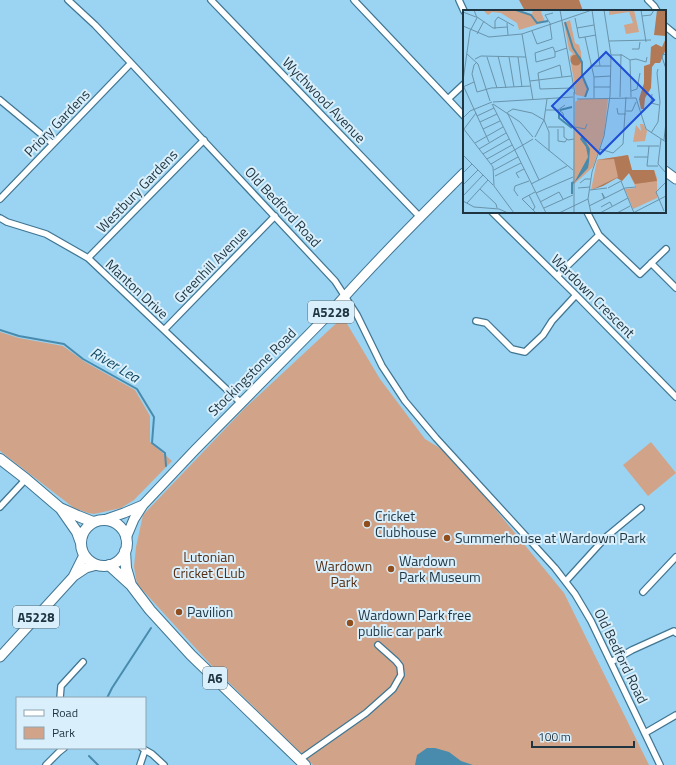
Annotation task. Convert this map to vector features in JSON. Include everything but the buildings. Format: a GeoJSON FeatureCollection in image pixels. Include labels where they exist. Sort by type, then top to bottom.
{"type":"FeatureCollection","features":[{"type":"Feature","properties":{"kind":"highway"},"geometry":{"type":"LineString","coordinates":[[0,459],[60,508],[77,532],[84,555],[92,562],[103,566],[116,562],[122,557],[127,544],[124,531],[112,521],[104,520],[94,522],[88,526],[84,531],[81,543]]}},
{"type":"Feature","properties":{"kind":"highway"},"geometry":{"type":"LineString","coordinates":[[60,508],[94,522]]}},
{"type":"Feature","properties":{"kind":"highway","name":"A6"},"geometry":{"type":"LineString","coordinates":[[125,551],[126,568],[131,585]]}},
{"type":"Feature","properties":{"kind":"highway","name":"A6"},"geometry":{"type":"LineString","coordinates":[[109,565],[131,585],[150,610],[191,655],[302,762]]}},
{"type":"Feature","properties":{"kind":"main road"},"geometry":{"type":"LineString","coordinates":[[666,172],[676,179]]}},
{"type":"Feature","properties":{"kind":"main road","name":"Stockingstone Road"},"geometry":{"type":"LineString","coordinates":[[126,538],[134,519],[143,505],[329,314],[395,242],[462,178]]}},
{"type":"Feature","properties":{"kind":"main road","name":"Stockingstone Road"},"geometry":{"type":"LineString","coordinates":[[104,520],[143,505]]}},
{"type":"Feature","properties":{"kind":"main road","name":"A5228"},"geometry":{"type":"LineString","coordinates":[[73,577],[84,555]]}},
{"type":"Feature","properties":{"kind":"main road","name":"A5228"},"geometry":{"type":"LineString","coordinates":[[0,657],[73,577],[86,568],[97,565]]}},
{"type":"Feature","properties":{"kind":"street","name":"Old Bedford Road"},"geometry":{"type":"LineString","coordinates":[[68,0],[95,25],[335,281],[356,315],[382,366],[405,401],[451,455],[566,581],[583,606],[660,765]]}},
{"type":"Feature","properties":{"kind":"street","name":"Wychwood Avenue"},"geometry":{"type":"LineString","coordinates":[[211,0],[420,218]]}},
{"type":"Feature","properties":{"kind":"street"},"geometry":{"type":"LineString","coordinates":[[354,0],[463,115]]}},
{"type":"Feature","properties":{"kind":"street"},"geometry":{"type":"LineString","coordinates":[[459,0],[464,10]]}},
{"type":"Feature","properties":{"kind":"street"},"geometry":{"type":"LineString","coordinates":[[648,0],[656,10]]}},
{"type":"Feature","properties":{"kind":"street"},"geometry":{"type":"LineString","coordinates":[[666,27],[676,35]]}},
{"type":"Feature","properties":{"kind":"street","name":"Priory Gardens"},"geometry":{"type":"LineString","coordinates":[[0,199],[131,63]]}},
{"type":"Feature","properties":{"kind":"street"},"geometry":{"type":"LineString","coordinates":[[448,99],[463,85]]}},
{"type":"Feature","properties":{"kind":"street"},"geometry":{"type":"LineString","coordinates":[[0,100],[53,144]]}},
{"type":"Feature","properties":{"kind":"street","name":"Westbury Gardens"},"geometry":{"type":"LineString","coordinates":[[88,258],[204,140]]}},
{"type":"Feature","properties":{"kind":"street","name":"Wardown Crescent"},"geometry":{"type":"LineString","coordinates":[[493,213],[676,397]]}},
{"type":"Feature","properties":{"kind":"street"},"geometry":{"type":"LineString","coordinates":[[588,213],[599,235],[640,274],[666,249]]}},
{"type":"Feature","properties":{"kind":"street","name":"Greenhill Avenue"},"geometry":{"type":"LineString","coordinates":[[164,330],[275,216]]}},
{"type":"Feature","properties":{"kind":"street","name":"Manton Drive"},"geometry":{"type":"LineString","coordinates":[[0,218],[7,222],[46,234],[88,258],[241,404]]}},
{"type":"Feature","properties":{"kind":"street"},"geometry":{"type":"LineString","coordinates":[[557,276],[599,235]]}},
{"type":"Feature","properties":{"kind":"street"},"geometry":{"type":"LineString","coordinates":[[651,263],[676,288]]}},
{"type":"Feature","properties":{"kind":"street"},"geometry":{"type":"LineString","coordinates":[[476,321],[486,323],[512,349],[525,352],[543,335],[552,321],[576,295]]}},
{"type":"Feature","properties":{"kind":"street"},"geometry":{"type":"LineString","coordinates":[[0,507],[26,479]]}},
{"type":"Feature","properties":{"kind":"street"},"geometry":{"type":"LineString","coordinates":[[566,581],[606,537],[641,508]]}},
{"type":"Feature","properties":{"kind":"street"},"geometry":{"type":"LineString","coordinates":[[643,592],[676,557]]}},
{"type":"Feature","properties":{"kind":"street"},"geometry":{"type":"LineString","coordinates":[[611,662],[632,650],[674,631],[676,633]]}},
{"type":"Feature","properties":{"kind":"street"},"geometry":{"type":"LineString","coordinates":[[302,762],[366,713],[393,689],[401,675],[400,666],[396,660],[378,645]]}},
{"type":"Feature","properties":{"kind":"street"},"geometry":{"type":"LineString","coordinates":[[60,697],[61,686],[83,662]]}},
{"type":"Feature","properties":{"kind":"street"},"geometry":{"type":"LineString","coordinates":[[645,733],[676,715]]}},
{"type":"Feature","properties":{"kind":"street"},"geometry":{"type":"LineString","coordinates":[[46,765],[63,749]]}},
{"type":"Feature","properties":{"kind":"street"},"geometry":{"type":"LineString","coordinates":[[140,765],[143,749],[152,754],[164,765]]}},
{"type":"Feature","properties":{"kind":"green space","name":"Wardown Park"},"geometry":{"type":"Polygon","coordinates":[[[343,317],[380,379],[425,439],[451,455],[564,593],[649,765],[313,765],[211,665],[137,584],[134,567],[136,547],[143,515],[244,409],[343,317]]]}},
{"type":"Feature","properties":{"kind":"green space"},"geometry":{"type":"Polygon","coordinates":[[[0,332],[19,338],[63,346],[85,362],[135,390],[150,416],[150,442],[172,461],[134,500],[121,508],[94,514],[74,508],[0,451],[0,332]]]}},
{"type":"Feature","properties":{"kind":"green space"},"geometry":{"type":"Polygon","coordinates":[[[651,442],[676,473],[648,496],[623,465],[651,442]]]}},
{"type":"Feature","properties":{"kind":"shaded area"},"geometry":{"type":"Polygon","coordinates":[[[519,0],[579,0],[583,10],[524,10],[519,0]]]}},
{"type":"Feature","properties":{"kind":"water"},"geometry":{"type":"Polygon","coordinates":[[[427,748],[435,748],[449,752],[461,761],[473,765],[415,765],[417,755],[427,748]]]}},
{"type":"Feature","properties":{"kind":"waterway","name":"River Lea"},"geometry":{"type":"LineString","coordinates":[[0,330],[19,336],[64,344],[83,359],[137,389],[154,417],[152,443],[165,453],[166,466]]}},
{"type":"Feature","properties":{"kind":"waterway","name":"River Lea"},"geometry":{"type":"LineString","coordinates":[[108,697],[151,628]]}},
{"type":"Feature","properties":{"kind":"waterway","name":"River Lea"},"geometry":{"type":"LineString","coordinates":[[89,756],[98,765]]}},
{"type":"Feature","properties":{"kind":"place","name":"Cricket Clubhouse"},"geometry":{"type":"Point","coordinates":[367,524]}},
{"type":"Feature","properties":{"kind":"place","name":"Summerhouse at Wardown Park"},"geometry":{"type":"Point","coordinates":[447,538]}},
{"type":"Feature","properties":{"kind":"place","name":"Wardown Park Museum"},"geometry":{"type":"Point","coordinates":[391,569]}},
{"type":"Feature","properties":{"kind":"place","name":"Pavilion"},"geometry":{"type":"Point","coordinates":[179,612]}},
{"type":"Feature","properties":{"kind":"place","name":"Wardown Park free public car park"},"geometry":{"type":"Point","coordinates":[350,623]}},
{"type":"Feature","properties":{"kind":"park label","name":"Lutonian Cricket CLub"},"geometry":{"type":"Point","coordinates":[209,566]}}]}
